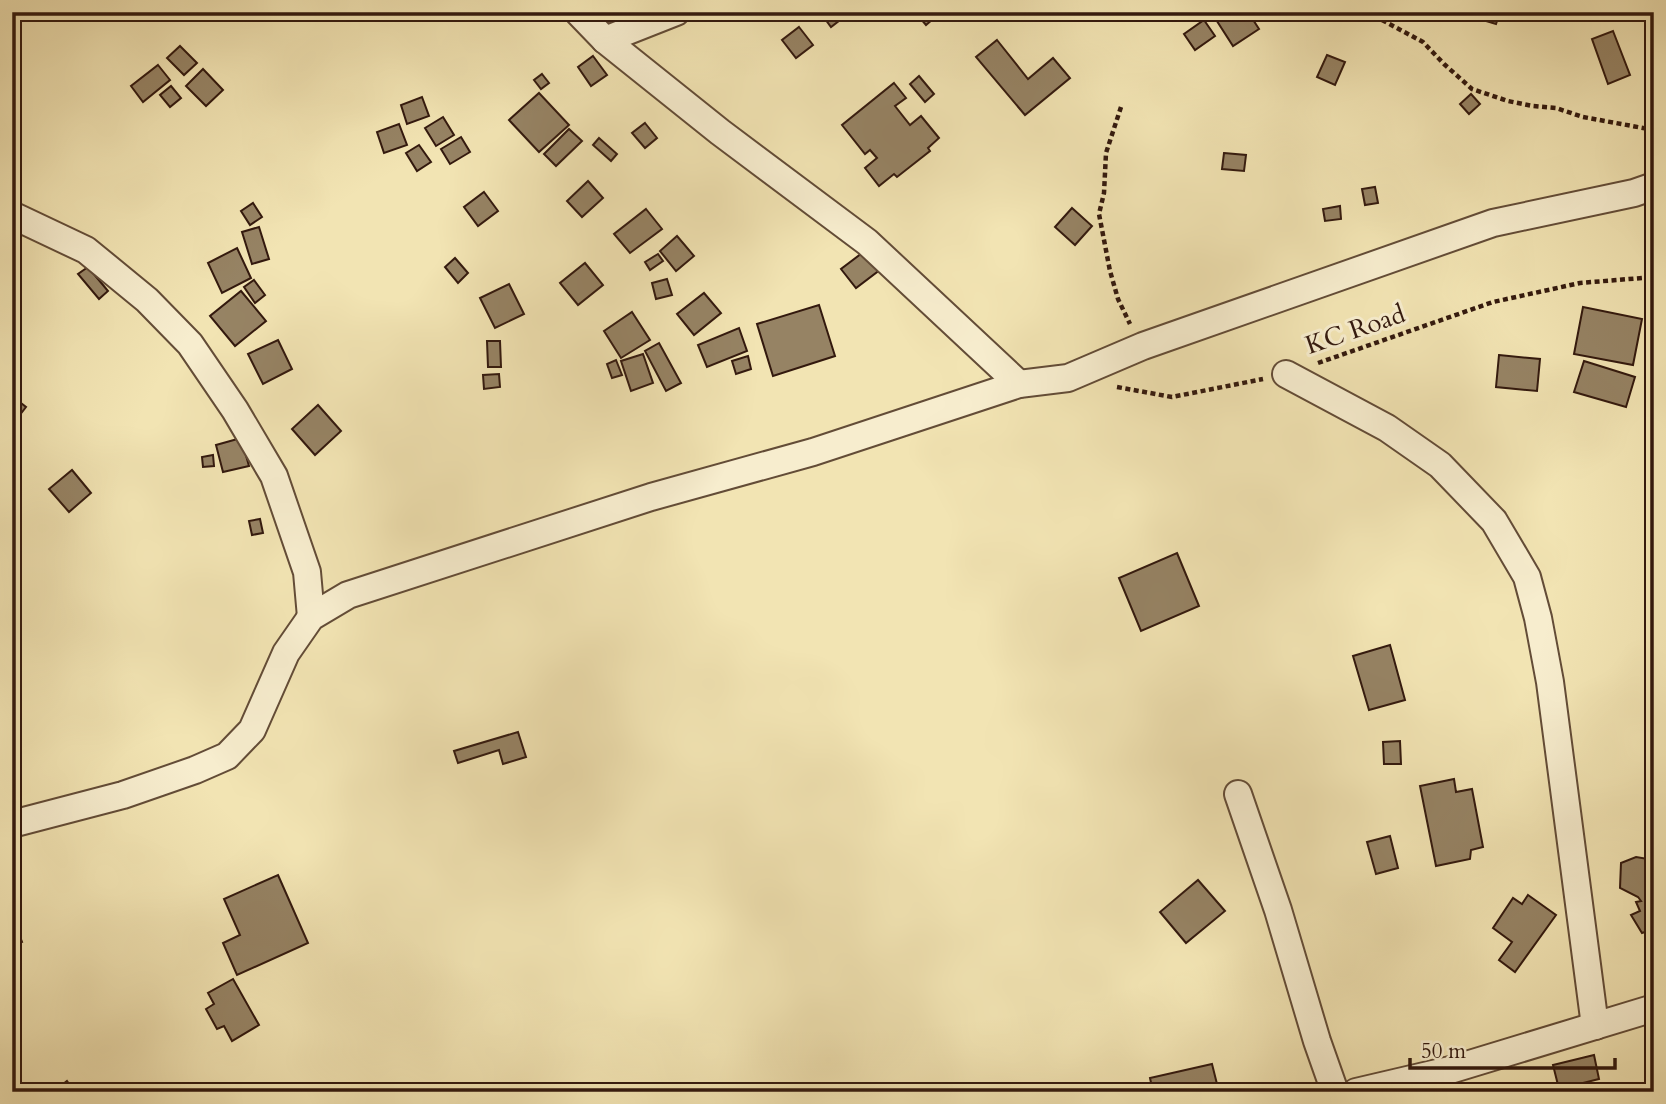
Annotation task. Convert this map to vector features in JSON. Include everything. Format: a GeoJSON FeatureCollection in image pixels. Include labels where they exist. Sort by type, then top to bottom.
{"type":"FeatureCollection","features":[{"type":"Feature","properties":{"kind":"street"},"geometry":{"type":"LineString","coordinates":[[578,12],[605,40],[720,132],[867,242],[1019,384]]}},
{"type":"Feature","properties":{"kind":"street"},"geometry":{"type":"LineString","coordinates":[[605,40],[676,12]]}},
{"type":"Feature","properties":{"kind":"street"},"geometry":{"type":"LineString","coordinates":[[12,824],[123,796],[227,756],[252,730],[286,653],[311,617],[348,595],[651,497],[813,452],[1019,384],[1068,379],[1143,346],[1493,223],[1634,193],[1654,186]]}},
{"type":"Feature","properties":{"kind":"street"},"geometry":{"type":"LineString","coordinates":[[12,215],[86,250],[147,300],[190,344],[235,410],[274,476],[307,572],[311,617]]}},
{"type":"Feature","properties":{"kind":"street"},"geometry":{"type":"LineString","coordinates":[[1286,374],[1387,428],[1440,465],[1494,521],[1527,576],[1550,682],[1595,1026]]}},
{"type":"Feature","properties":{"kind":"street"},"geometry":{"type":"LineString","coordinates":[[1238,794],[1278,910],[1335,1092]]}},
{"type":"Feature","properties":{"kind":"street"},"geometry":{"type":"LineString","coordinates":[[1356,1092],[1450,1070],[1654,1008]]}},
{"type":"Feature","properties":{"kind":"path"},"geometry":{"type":"LineString","coordinates":[[1367,12],[1423,41],[1472,89],[1508,101],[1556,108],[1583,117],[1654,130]]}},
{"type":"Feature","properties":{"kind":"path"},"geometry":{"type":"LineString","coordinates":[[1644,12],[1654,37]]}},
{"type":"Feature","properties":{"kind":"path"},"geometry":{"type":"LineString","coordinates":[[1121,107],[1106,153],[1104,193],[1099,214],[1103,244],[1118,299],[1143,346]]}},
{"type":"Feature","properties":{"kind":"path","name":"KC Road"},"geometry":{"type":"LineString","coordinates":[[1068,379],[1172,397],[1286,374],[1493,302],[1580,282],[1654,277]]}},
{"type":"Feature","properties":{"kind":"building"},"geometry":{"type":"Polygon","coordinates":[[[820,12],[847,12],[848,14],[831,27],[820,12]]]}},
{"type":"Feature","properties":{"kind":"building"},"geometry":{"type":"Polygon","coordinates":[[[915,12],[941,12],[926,25],[915,12]]]}},
{"type":"Feature","properties":{"kind":"building"},"geometry":{"type":"Polygon","coordinates":[[[1224,12],[1248,12],[1259,29],[1233,46],[1215,18],[1224,12]]]}},
{"type":"Feature","properties":{"kind":"building"},"geometry":{"type":"Polygon","coordinates":[[[1474,12],[1500,12],[1496,24],[1473,17],[1474,12]]]}},
{"type":"Feature","properties":{"kind":"building"},"geometry":{"type":"Polygon","coordinates":[[[1204,20],[1215,36],[1195,50],[1184,34],[1204,20]]]}},
{"type":"Feature","properties":{"kind":"building"},"geometry":{"type":"Polygon","coordinates":[[[799,27],[813,45],[796,58],[782,40],[799,27]]]}},
{"type":"Feature","properties":{"kind":"building"},"geometry":{"type":"Polygon","coordinates":[[[1613,31],[1630,75],[1608,84],[1592,39],[1613,31]]]}},
{"type":"Feature","properties":{"kind":"building"},"geometry":{"type":"Polygon","coordinates":[[[997,40],[1028,79],[1053,58],[1070,78],[1025,115],[976,57],[997,40]]]}},
{"type":"Feature","properties":{"kind":"building"},"geometry":{"type":"Polygon","coordinates":[[[180,46],[197,63],[184,75],[167,58],[180,46]]]}},
{"type":"Feature","properties":{"kind":"building"},"geometry":{"type":"Polygon","coordinates":[[[1327,55],[1345,62],[1335,85],[1317,77],[1327,55]]]}},
{"type":"Feature","properties":{"kind":"building"},"geometry":{"type":"Polygon","coordinates":[[[593,56],[607,75],[591,86],[578,67],[593,56]]]}},
{"type":"Feature","properties":{"kind":"building"},"geometry":{"type":"Polygon","coordinates":[[[158,65],[170,80],[143,102],[131,86],[158,65]]]}},
{"type":"Feature","properties":{"kind":"building"},"geometry":{"type":"Polygon","coordinates":[[[203,69],[223,90],[206,106],[186,86],[203,69]]]}},
{"type":"Feature","properties":{"kind":"building"},"geometry":{"type":"Polygon","coordinates":[[[542,74],[549,83],[541,89],[534,80],[542,74]]]}},
{"type":"Feature","properties":{"kind":"building"},"geometry":{"type":"Polygon","coordinates":[[[919,76],[934,94],[925,102],[910,84],[919,76]]]}},
{"type":"Feature","properties":{"kind":"building"},"geometry":{"type":"Polygon","coordinates":[[[894,83],[906,98],[895,106],[910,125],[921,116],[939,138],[928,148],[930,151],[897,177],[894,174],[879,186],[865,168],[877,158],[870,150],[865,154],[842,125],[894,83]]]}},
{"type":"Feature","properties":{"kind":"building"},"geometry":{"type":"Polygon","coordinates":[[[171,86],[181,98],[170,107],[160,95],[171,86]]]}},
{"type":"Feature","properties":{"kind":"building"},"geometry":{"type":"Polygon","coordinates":[[[539,93],[569,125],[539,152],[509,120],[539,93]]]}},
{"type":"Feature","properties":{"kind":"building"},"geometry":{"type":"Polygon","coordinates":[[[1471,94],[1480,104],[1469,114],[1460,104],[1471,94]]]}},
{"type":"Feature","properties":{"kind":"building"},"geometry":{"type":"Polygon","coordinates":[[[422,97],[429,116],[407,124],[401,105],[422,97]]]}},
{"type":"Feature","properties":{"kind":"building"},"geometry":{"type":"Polygon","coordinates":[[[443,117],[454,135],[436,146],[425,128],[443,117]]]}},
{"type":"Feature","properties":{"kind":"building"},"geometry":{"type":"Polygon","coordinates":[[[645,123],[657,138],[645,148],[632,133],[645,123]]]}},
{"type":"Feature","properties":{"kind":"building"},"geometry":{"type":"Polygon","coordinates":[[[399,124],[407,145],[384,153],[377,132],[399,124]]]}},
{"type":"Feature","properties":{"kind":"building"},"geometry":{"type":"Polygon","coordinates":[[[569,129],[582,141],[556,166],[544,154],[569,129]]]}},
{"type":"Feature","properties":{"kind":"building"},"geometry":{"type":"Polygon","coordinates":[[[461,137],[470,152],[450,164],[441,149],[461,137]]]}},
{"type":"Feature","properties":{"kind":"building"},"geometry":{"type":"Polygon","coordinates":[[[599,138],[617,154],[611,161],[593,145],[599,138]]]}},
{"type":"Feature","properties":{"kind":"building"},"geometry":{"type":"Polygon","coordinates":[[[419,145],[431,162],[417,171],[406,153],[419,145]]]}},
{"type":"Feature","properties":{"kind":"building"},"geometry":{"type":"Polygon","coordinates":[[[1224,153],[1246,155],[1244,171],[1222,169],[1224,153]]]}},
{"type":"Feature","properties":{"kind":"building"},"geometry":{"type":"Polygon","coordinates":[[[588,181],[603,198],[582,217],[567,201],[588,181]]]}},
{"type":"Feature","properties":{"kind":"building"},"geometry":{"type":"Polygon","coordinates":[[[1375,187],[1378,203],[1365,205],[1362,189],[1375,187]]]}},
{"type":"Feature","properties":{"kind":"building"},"geometry":{"type":"Polygon","coordinates":[[[484,192],[498,211],[478,226],[464,207],[484,192]]]}},
{"type":"Feature","properties":{"kind":"building"},"geometry":{"type":"Polygon","coordinates":[[[253,203],[262,217],[250,225],[241,211],[253,203]]]}},
{"type":"Feature","properties":{"kind":"building"},"geometry":{"type":"Polygon","coordinates":[[[1340,206],[1341,219],[1325,221],[1323,209],[1340,206]]]}},
{"type":"Feature","properties":{"kind":"building"},"geometry":{"type":"Polygon","coordinates":[[[1072,208],[1092,226],[1075,245],[1055,227],[1072,208]]]}},
{"type":"Feature","properties":{"kind":"building"},"geometry":{"type":"Polygon","coordinates":[[[646,209],[662,229],[630,253],[614,234],[646,209]]]}},
{"type":"Feature","properties":{"kind":"building"},"geometry":{"type":"Polygon","coordinates":[[[259,227],[269,259],[252,264],[242,232],[259,227]]]}},
{"type":"Feature","properties":{"kind":"building"},"geometry":{"type":"Polygon","coordinates":[[[677,236],[694,256],[676,271],[660,251],[677,236]]]}},
{"type":"Feature","properties":{"kind":"building"},"geometry":{"type":"Polygon","coordinates":[[[870,247],[885,266],[856,288],[841,269],[870,247]]]}},
{"type":"Feature","properties":{"kind":"building"},"geometry":{"type":"Polygon","coordinates":[[[237,248],[251,278],[222,293],[208,263],[237,248]]]}},
{"type":"Feature","properties":{"kind":"building"},"geometry":{"type":"Polygon","coordinates":[[[658,254],[663,261],[650,270],[645,262],[658,254]]]}},
{"type":"Feature","properties":{"kind":"building"},"geometry":{"type":"Polygon","coordinates":[[[455,258],[468,273],[458,283],[445,267],[455,258]]]}},
{"type":"Feature","properties":{"kind":"building"},"geometry":{"type":"Polygon","coordinates":[[[585,263],[603,285],[578,305],[560,283],[585,263]]]}},
{"type":"Feature","properties":{"kind":"building"},"geometry":{"type":"Polygon","coordinates":[[[88,267],[108,291],[99,299],[78,274],[88,267]]]}},
{"type":"Feature","properties":{"kind":"building"},"geometry":{"type":"Polygon","coordinates":[[[667,279],[672,295],[656,299],[652,283],[667,279]]]}},
{"type":"Feature","properties":{"kind":"building"},"geometry":{"type":"Polygon","coordinates":[[[254,280],[265,295],[255,303],[244,287],[254,280]]]}},
{"type":"Feature","properties":{"kind":"building"},"geometry":{"type":"Polygon","coordinates":[[[509,284],[524,314],[495,328],[480,298],[509,284]]]}},
{"type":"Feature","properties":{"kind":"building"},"geometry":{"type":"Polygon","coordinates":[[[241,291],[266,321],[235,346],[210,316],[241,291]]]}},
{"type":"Feature","properties":{"kind":"building"},"geometry":{"type":"Polygon","coordinates":[[[704,293],[721,313],[694,335],[677,314],[704,293]]]}},
{"type":"Feature","properties":{"kind":"building"},"geometry":{"type":"Polygon","coordinates":[[[819,305],[835,356],[773,376],[757,324],[819,305]]]}},
{"type":"Feature","properties":{"kind":"building"},"geometry":{"type":"Polygon","coordinates":[[[1583,307],[1642,319],[1633,365],[1574,354],[1583,307]]]}},
{"type":"Feature","properties":{"kind":"building"},"geometry":{"type":"Polygon","coordinates":[[[632,312],[650,340],[621,358],[604,331],[632,312]]]}},
{"type":"Feature","properties":{"kind":"building"},"geometry":{"type":"Polygon","coordinates":[[[739,328],[747,351],[707,367],[698,345],[739,328]]]}},
{"type":"Feature","properties":{"kind":"building"},"geometry":{"type":"Polygon","coordinates":[[[278,340],[292,369],[263,384],[248,354],[278,340]]]}},
{"type":"Feature","properties":{"kind":"building"},"geometry":{"type":"Polygon","coordinates":[[[487,341],[500,341],[501,367],[488,367],[487,341]]]}},
{"type":"Feature","properties":{"kind":"building"},"geometry":{"type":"Polygon","coordinates":[[[659,343],[681,383],[666,391],[645,351],[659,343]]]}},
{"type":"Feature","properties":{"kind":"building"},"geometry":{"type":"Polygon","coordinates":[[[643,354],[653,383],[631,391],[621,361],[643,354]]]}},
{"type":"Feature","properties":{"kind":"building"},"geometry":{"type":"Polygon","coordinates":[[[1499,355],[1540,359],[1537,391],[1496,387],[1499,355]]]}},
{"type":"Feature","properties":{"kind":"building"},"geometry":{"type":"Polygon","coordinates":[[[748,356],[751,369],[736,374],[732,361],[748,356]]]}},
{"type":"Feature","properties":{"kind":"building"},"geometry":{"type":"Polygon","coordinates":[[[616,360],[622,375],[612,378],[607,364],[616,360]]]}},
{"type":"Feature","properties":{"kind":"building"},"geometry":{"type":"Polygon","coordinates":[[[1584,361],[1635,377],[1626,407],[1574,392],[1584,361]]]}},
{"type":"Feature","properties":{"kind":"building"},"geometry":{"type":"Polygon","coordinates":[[[499,374],[500,387],[484,389],[483,375],[499,374]]]}},
{"type":"Feature","properties":{"kind":"building"},"geometry":{"type":"Polygon","coordinates":[[[12,396],[26,407],[12,425],[12,396]]]}},
{"type":"Feature","properties":{"kind":"building"},"geometry":{"type":"Polygon","coordinates":[[[318,405],[341,431],[315,455],[292,429],[318,405]]]}},
{"type":"Feature","properties":{"kind":"building"},"geometry":{"type":"Polygon","coordinates":[[[241,438],[249,466],[223,472],[216,445],[241,438]]]}},
{"type":"Feature","properties":{"kind":"building"},"geometry":{"type":"Polygon","coordinates":[[[213,455],[214,466],[203,467],[202,457],[213,455]]]}},
{"type":"Feature","properties":{"kind":"building"},"geometry":{"type":"Polygon","coordinates":[[[72,470],[91,493],[69,512],[49,489],[72,470]]]}},
{"type":"Feature","properties":{"kind":"building"},"geometry":{"type":"Polygon","coordinates":[[[260,519],[263,533],[252,535],[249,521],[260,519]]]}},
{"type":"Feature","properties":{"kind":"building"},"geometry":{"type":"Polygon","coordinates":[[[1177,553],[1199,606],[1141,631],[1119,578],[1177,553]]]}},
{"type":"Feature","properties":{"kind":"building"},"geometry":{"type":"Polygon","coordinates":[[[1390,645],[1405,700],[1369,710],[1353,656],[1390,645]]]}},
{"type":"Feature","properties":{"kind":"building"},"geometry":{"type":"Polygon","coordinates":[[[518,732],[526,757],[503,764],[499,750],[458,763],[454,751],[518,732]]]}},
{"type":"Feature","properties":{"kind":"building"},"geometry":{"type":"Polygon","coordinates":[[[1400,741],[1401,764],[1384,764],[1383,742],[1400,741]]]}},
{"type":"Feature","properties":{"kind":"building"},"geometry":{"type":"Polygon","coordinates":[[[1454,779],[1456,792],[1472,789],[1483,847],[1471,850],[1470,859],[1436,866],[1420,786],[1454,779]]]}},
{"type":"Feature","properties":{"kind":"building"},"geometry":{"type":"Polygon","coordinates":[[[1390,836],[1398,868],[1376,874],[1367,842],[1390,836]]]}},
{"type":"Feature","properties":{"kind":"building"},"geometry":{"type":"Polygon","coordinates":[[[1636,857],[1654,860],[1654,929],[1642,933],[1631,915],[1640,911],[1636,902],[1641,901],[1620,888],[1621,863],[1636,857]]]}},
{"type":"Feature","properties":{"kind":"building"},"geometry":{"type":"Polygon","coordinates":[[[278,875],[308,943],[237,975],[223,943],[240,935],[224,899],[278,875]]]}},
{"type":"Feature","properties":{"kind":"building"},"geometry":{"type":"Polygon","coordinates":[[[1198,880],[1225,911],[1186,943],[1160,912],[1198,880]]]}},
{"type":"Feature","properties":{"kind":"building"},"geometry":{"type":"Polygon","coordinates":[[[1528,895],[1556,915],[1515,972],[1499,960],[1512,942],[1493,928],[1513,898],[1522,904],[1528,895]]]}},
{"type":"Feature","properties":{"kind":"building"},"geometry":{"type":"Polygon","coordinates":[[[12,927],[13,930],[17,929],[22,942],[12,946],[12,927]]]}},
{"type":"Feature","properties":{"kind":"building"},"geometry":{"type":"Polygon","coordinates":[[[233,979],[259,1025],[232,1041],[224,1026],[217,1029],[206,1009],[214,1004],[208,993],[233,979]]]}},
{"type":"Feature","properties":{"kind":"building"},"geometry":{"type":"Polygon","coordinates":[[[1594,1055],[1599,1079],[1559,1089],[1553,1065],[1594,1055]]]}},
{"type":"Feature","properties":{"kind":"building"},"geometry":{"type":"Polygon","coordinates":[[[1212,1064],[1219,1092],[1153,1092],[1150,1078],[1212,1064]]]}},
{"type":"Feature","properties":{"kind":"building"},"geometry":{"type":"Polygon","coordinates":[[[67,1081],[75,1092],[53,1092],[67,1081]]]}}]}
